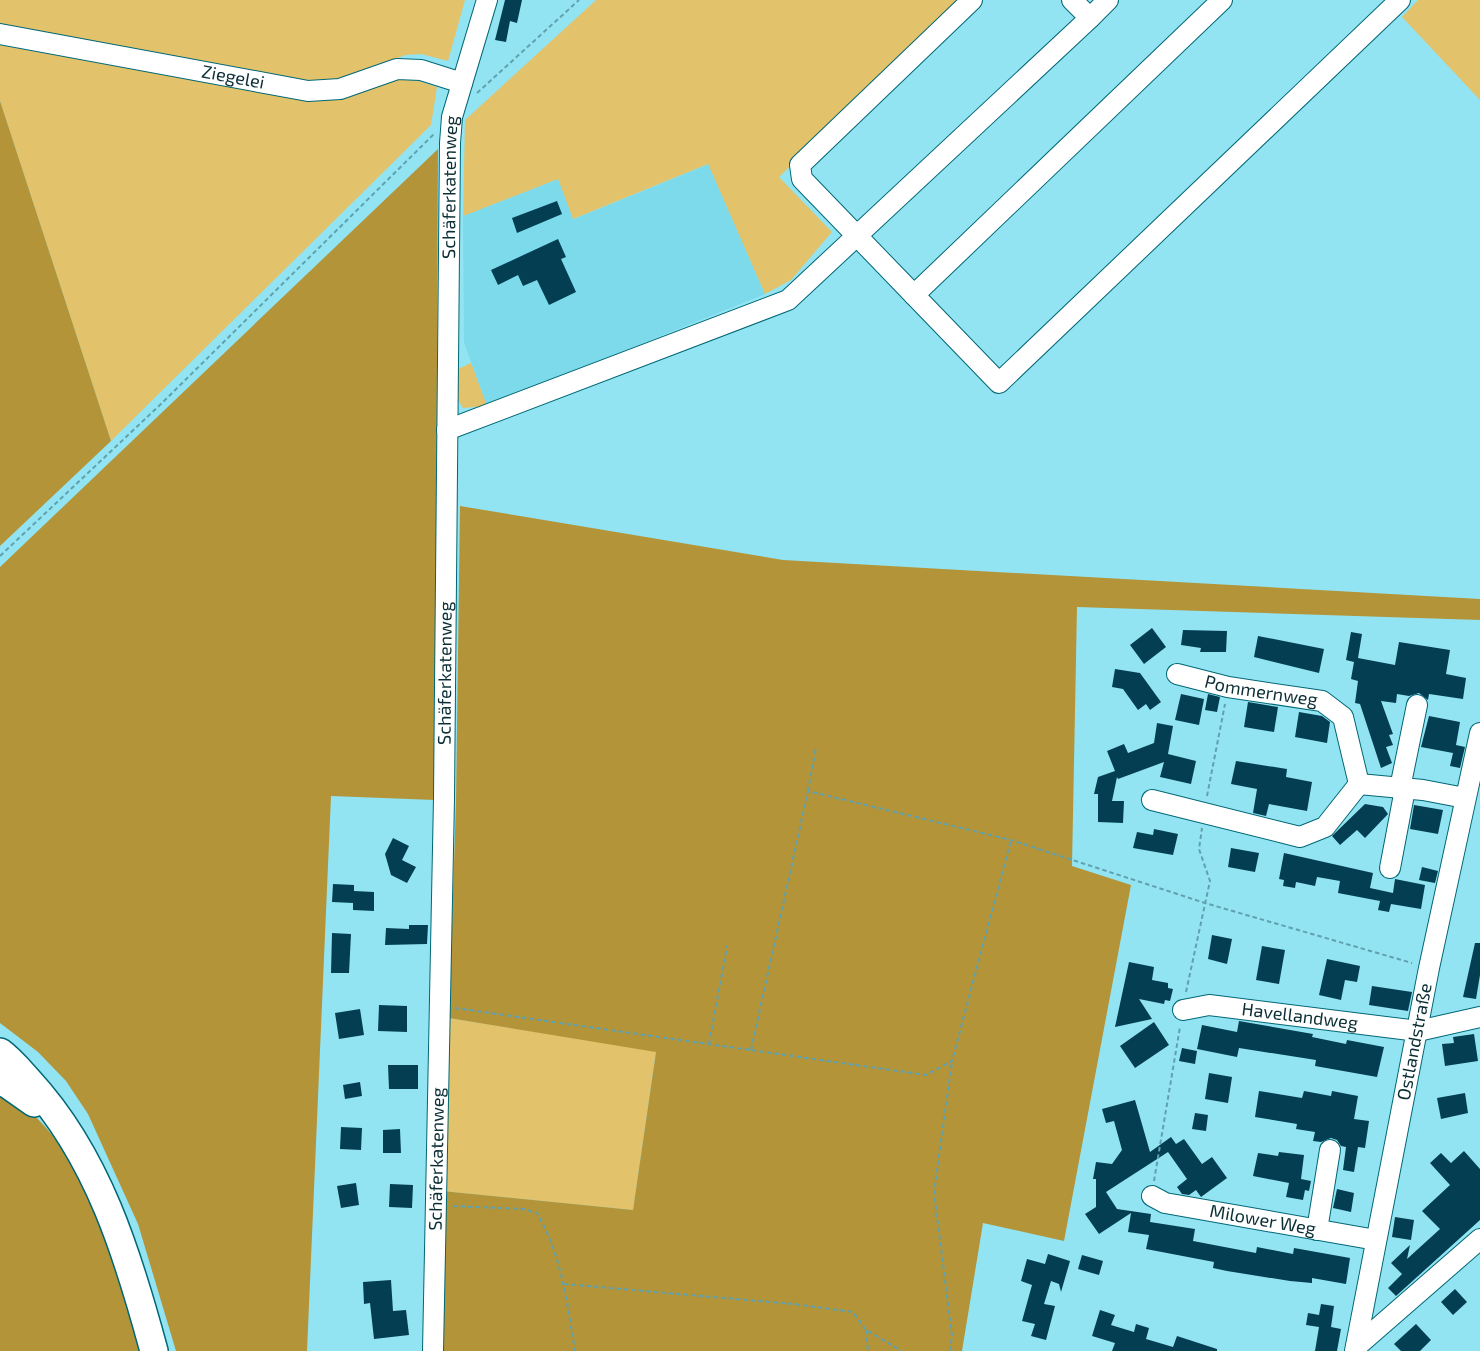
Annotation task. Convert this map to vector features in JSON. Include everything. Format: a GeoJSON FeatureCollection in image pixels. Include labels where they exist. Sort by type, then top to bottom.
{"type":"FeatureCollection","features":[{"type":"Feature","properties":{"kind":"highway"},"geometry":{"type":"LineString","coordinates":[[0,1052],[48,1101],[70,1131],[98,1186],[125,1257],[154,1351]]}},
{"type":"Feature","properties":{"kind":"highway"},"geometry":{"type":"LineString","coordinates":[[0,1082],[8,1084],[46,1114],[86,1163]]}},
{"type":"Feature","properties":{"kind":"street","name":"Schäferkatenweg"},"geometry":{"type":"LineString","coordinates":[[433,1351],[452,117],[470,88],[488,0]]}},
{"type":"Feature","properties":{"kind":"street"},"geometry":{"type":"LineString","coordinates":[[972,0],[800,165],[802,179],[999,383],[1400,0]]}},
{"type":"Feature","properties":{"kind":"street"},"geometry":{"type":"LineString","coordinates":[[1072,0],[1090,18]]}},
{"type":"Feature","properties":{"kind":"street"},"geometry":{"type":"LineString","coordinates":[[447,430],[788,300],[844,246],[859,236],[1108,0]]}},
{"type":"Feature","properties":{"kind":"street"},"geometry":{"type":"LineString","coordinates":[[914,295],[1222,0]]}},
{"type":"Feature","properties":{"kind":"street","name":"Ziegelei"},"geometry":{"type":"LineString","coordinates":[[0,34],[308,91],[340,89],[397,69],[421,70],[470,88]]}},
{"type":"Feature","properties":{"kind":"street","name":"Pommernweg"},"geometry":{"type":"LineString","coordinates":[[1177,674],[1228,687],[1322,701],[1343,717],[1359,784]]}},
{"type":"Feature","properties":{"kind":"street"},"geometry":{"type":"LineString","coordinates":[[1390,868],[1417,705]]}},
{"type":"Feature","properties":{"kind":"street","name":"Ostlandstraße"},"geometry":{"type":"LineString","coordinates":[[1356,1349],[1429,968],[1480,733]]}},
{"type":"Feature","properties":{"kind":"street"},"geometry":{"type":"LineString","coordinates":[[1152,800],[1204,815],[1300,837],[1325,827],[1359,784],[1465,798]]}},
{"type":"Feature","properties":{"kind":"street","name":"Havellandweg"},"geometry":{"type":"LineString","coordinates":[[1182,1010],[1209,1005],[1418,1031],[1480,1017]]}},
{"type":"Feature","properties":{"kind":"street"},"geometry":{"type":"LineString","coordinates":[[1317,1230],[1330,1150]]}},
{"type":"Feature","properties":{"kind":"street","name":"Milower Weg"},"geometry":{"type":"LineString","coordinates":[[1152,1196],[1165,1203],[1376,1240]]}},
{"type":"Feature","properties":{"kind":"street"},"geometry":{"type":"LineString","coordinates":[[1356,1349],[1480,1239]]}},
{"type":"Feature","properties":{"kind":"path"},"geometry":{"type":"LineString","coordinates":[[470,88],[579,0]]}},
{"type":"Feature","properties":{"kind":"path"},"geometry":{"type":"LineString","coordinates":[[0,556],[162,403],[452,117]]}},
{"type":"Feature","properties":{"kind":"path"},"geometry":{"type":"LineString","coordinates":[[1152,1196],[1182,1010],[1210,881],[1199,849],[1228,687]]}},
{"type":"Feature","properties":{"kind":"path"},"geometry":{"type":"LineString","coordinates":[[751,1050],[816,747]]}},
{"type":"Feature","properties":{"kind":"path"},"geometry":{"type":"LineString","coordinates":[[808,791],[1011,840],[1205,903],[1429,968]]}},
{"type":"Feature","properties":{"kind":"path"},"geometry":{"type":"LineString","coordinates":[[950,1351],[952,1336],[934,1191],[952,1061],[1011,840]]}},
{"type":"Feature","properties":{"kind":"path"},"geometry":{"type":"LineString","coordinates":[[709,1044],[727,946]]}},
{"type":"Feature","properties":{"kind":"path"},"geometry":{"type":"LineString","coordinates":[[440,1006],[926,1075],[952,1061]]}},
{"type":"Feature","properties":{"kind":"path"},"geometry":{"type":"LineString","coordinates":[[435,1205],[522,1209],[537,1213],[550,1236],[564,1284],[575,1351]]}},
{"type":"Feature","properties":{"kind":"path"},"geometry":{"type":"LineString","coordinates":[[564,1284],[793,1304],[853,1312],[866,1330],[902,1351]]}},
{"type":"Feature","properties":{"kind":"path"},"geometry":{"type":"LineString","coordinates":[[866,1330],[868,1351]]}},
{"type":"Feature","properties":{"kind":"shaded area"},"geometry":{"type":"Polygon","coordinates":[[[0,0],[465,0],[448,61],[421,54],[405,55],[366,72],[334,81],[310,82],[0,26],[0,0]]]}},
{"type":"Feature","properties":{"kind":"shaded area"},"geometry":{"type":"Polygon","coordinates":[[[596,0],[963,0],[779,177],[832,232],[791,280],[765,294],[708,164],[573,219],[558,179],[463,216],[465,120],[596,0]]]}},
{"type":"Feature","properties":{"kind":"shaded area"},"geometry":{"type":"Polygon","coordinates":[[[1418,0],[1480,0],[1480,100],[1402,17],[1418,0]]]}},
{"type":"Feature","properties":{"kind":"shaded area"},"geometry":{"type":"Polygon","coordinates":[[[0,45],[304,100],[397,79],[419,81],[437,87],[431,125],[111,441],[0,101],[0,45]]]}},
{"type":"Feature","properties":{"kind":"shaded area"},"geometry":{"type":"Polygon","coordinates":[[[0,101],[111,441],[0,546],[0,101]]]}},
{"type":"Feature","properties":{"kind":"shaded area"},"geometry":{"type":"Polygon","coordinates":[[[438,149],[435,800],[331,796],[307,1351],[176,1351],[138,1224],[88,1114],[66,1081],[38,1052],[0,1023],[0,567],[438,149]]]}},
{"type":"Feature","properties":{"kind":"shaded area"},"geometry":{"type":"Polygon","coordinates":[[[709,164],[765,294],[487,406],[464,343],[463,216],[558,179],[574,219],[709,164]]]}},
{"type":"Feature","properties":{"kind":"shaded area"},"geometry":{"type":"Polygon","coordinates":[[[471,363],[487,406],[463,408],[454,393],[458,369],[471,363]]]}},
{"type":"Feature","properties":{"kind":"shaded area"},"geometry":{"type":"Polygon","coordinates":[[[460,506],[783,560],[1480,599],[1480,620],[1077,607],[1072,866],[1131,885],[1064,1241],[983,1223],[962,1351],[442,1351],[442,1191],[633,1210],[656,1052],[449,1018],[456,802],[460,506]]]}},
{"type":"Feature","properties":{"kind":"shaded area"},"geometry":{"type":"Polygon","coordinates":[[[449,1018],[656,1051],[633,1210],[442,1191],[449,1018]]]}},
{"type":"Feature","properties":{"kind":"shaded area"},"geometry":{"type":"Polygon","coordinates":[[[0,1094],[28,1111],[53,1136],[74,1169],[108,1245],[139,1351],[0,1351],[0,1094]]]}},
{"type":"Feature","properties":{"kind":"building"},"geometry":{"type":"Polygon","coordinates":[[[505,0],[522,0],[517,23],[510,21],[506,42],[495,40],[505,0]]]}},
{"type":"Feature","properties":{"kind":"building"},"geometry":{"type":"Polygon","coordinates":[[[557,201],[562,214],[517,233],[512,218],[557,201]]]}},
{"type":"Feature","properties":{"kind":"building"},"geometry":{"type":"Polygon","coordinates":[[[558,239],[566,257],[561,259],[576,292],[549,305],[537,280],[523,286],[518,275],[498,285],[491,270],[558,239]]]}},
{"type":"Feature","properties":{"kind":"building"},"geometry":{"type":"Polygon","coordinates":[[[1152,628],[1166,647],[1144,664],[1130,645],[1152,628]]]}},
{"type":"Feature","properties":{"kind":"building"},"geometry":{"type":"Polygon","coordinates":[[[1183,630],[1227,631],[1226,652],[1200,652],[1201,648],[1181,645],[1183,630]]]}},
{"type":"Feature","properties":{"kind":"building"},"geometry":{"type":"Polygon","coordinates":[[[1351,632],[1362,634],[1358,658],[1395,665],[1399,642],[1450,650],[1446,674],[1466,678],[1463,699],[1429,694],[1428,700],[1419,693],[1409,696],[1397,694],[1396,703],[1381,701],[1393,734],[1389,735],[1393,745],[1386,747],[1392,763],[1381,768],[1360,704],[1355,703],[1358,681],[1351,679],[1354,662],[1346,660],[1351,632]]]}},
{"type":"Feature","properties":{"kind":"building"},"geometry":{"type":"Polygon","coordinates":[[[1258,636],[1324,649],[1319,673],[1254,657],[1258,636]]]}},
{"type":"Feature","properties":{"kind":"building"},"geometry":{"type":"Polygon","coordinates":[[[1115,669],[1140,673],[1161,702],[1150,710],[1146,704],[1138,710],[1123,689],[1112,687],[1115,669]]]}},
{"type":"Feature","properties":{"kind":"building"},"geometry":{"type":"Polygon","coordinates":[[[1181,694],[1204,699],[1199,725],[1175,720],[1181,694]]]}},
{"type":"Feature","properties":{"kind":"building"},"geometry":{"type":"Polygon","coordinates":[[[1208,694],[1220,697],[1217,712],[1205,710],[1208,694]]]}},
{"type":"Feature","properties":{"kind":"building"},"geometry":{"type":"Polygon","coordinates":[[[1248,702],[1278,707],[1274,732],[1244,727],[1248,702]]]}},
{"type":"Feature","properties":{"kind":"building"},"geometry":{"type":"Polygon","coordinates":[[[1299,712],[1322,716],[1330,722],[1327,743],[1295,737],[1299,712]]]}},
{"type":"Feature","properties":{"kind":"building"},"geometry":{"type":"Polygon","coordinates":[[[1429,716],[1460,722],[1456,745],[1465,747],[1460,768],[1450,766],[1453,753],[1421,747],[1429,716]]]}},
{"type":"Feature","properties":{"kind":"building"},"geometry":{"type":"Polygon","coordinates":[[[1157,723],[1173,726],[1168,754],[1196,761],[1191,784],[1160,777],[1164,762],[1118,779],[1117,777],[1112,801],[1124,801],[1123,823],[1098,822],[1098,794],[1094,794],[1098,777],[1115,771],[1107,751],[1124,744],[1128,753],[1154,743],[1157,723]]]}},
{"type":"Feature","properties":{"kind":"building"},"geometry":{"type":"Polygon","coordinates":[[[1236,761],[1287,769],[1286,777],[1312,782],[1307,811],[1269,804],[1266,816],[1253,813],[1257,789],[1231,784],[1236,761]]]}},
{"type":"Feature","properties":{"kind":"building"},"geometry":{"type":"Polygon","coordinates":[[[1365,804],[1383,807],[1388,814],[1365,838],[1357,830],[1340,845],[1332,836],[1365,804]]]}},
{"type":"Feature","properties":{"kind":"building"},"geometry":{"type":"Polygon","coordinates":[[[1414,805],[1443,810],[1438,834],[1410,829],[1414,805]]]}},
{"type":"Feature","properties":{"kind":"building"},"geometry":{"type":"Polygon","coordinates":[[[1154,829],[1178,834],[1173,855],[1133,848],[1137,832],[1153,835],[1154,829]]]}},
{"type":"Feature","properties":{"kind":"building"},"geometry":{"type":"Polygon","coordinates":[[[393,838],[409,846],[402,860],[416,867],[407,883],[391,875],[385,854],[393,838]]]}},
{"type":"Feature","properties":{"kind":"building"},"geometry":{"type":"Polygon","coordinates":[[[1231,848],[1259,853],[1255,872],[1228,867],[1231,848]]]}},
{"type":"Feature","properties":{"kind":"building"},"geometry":{"type":"Polygon","coordinates":[[[1284,853],[1373,873],[1370,888],[1393,893],[1395,879],[1425,885],[1421,909],[1391,904],[1389,912],[1378,910],[1380,901],[1338,893],[1340,881],[1317,877],[1315,886],[1296,882],[1295,888],[1283,886],[1284,880],[1279,879],[1284,853]]]}},
{"type":"Feature","properties":{"kind":"building"},"geometry":{"type":"Polygon","coordinates":[[[1422,867],[1438,871],[1435,883],[1419,880],[1422,867]]]}},
{"type":"Feature","properties":{"kind":"building"},"geometry":{"type":"Polygon","coordinates":[[[333,884],[354,885],[354,891],[374,892],[374,911],[353,910],[353,903],[332,902],[333,884]]]}},
{"type":"Feature","properties":{"kind":"building"},"geometry":{"type":"Polygon","coordinates":[[[409,925],[428,925],[427,944],[385,945],[386,928],[409,929],[409,925]]]}},
{"type":"Feature","properties":{"kind":"building"},"geometry":{"type":"Polygon","coordinates":[[[332,933],[351,934],[349,973],[331,973],[332,933]]]}},
{"type":"Feature","properties":{"kind":"building"},"geometry":{"type":"Polygon","coordinates":[[[1212,935],[1232,939],[1227,964],[1208,959],[1212,935]]]}},
{"type":"Feature","properties":{"kind":"building"},"geometry":{"type":"Polygon","coordinates":[[[1475,943],[1480,943],[1480,975],[1476,999],[1463,997],[1475,943]]]}},
{"type":"Feature","properties":{"kind":"building"},"geometry":{"type":"Polygon","coordinates":[[[1262,946],[1285,950],[1279,984],[1256,980],[1262,946]]]}},
{"type":"Feature","properties":{"kind":"building"},"geometry":{"type":"Polygon","coordinates":[[[1327,959],[1360,966],[1357,982],[1345,980],[1341,1000],[1319,995],[1327,959]]]}},
{"type":"Feature","properties":{"kind":"building"},"geometry":{"type":"Polygon","coordinates":[[[1129,962],[1154,967],[1152,980],[1168,983],[1168,988],[1173,989],[1170,1001],[1165,1000],[1164,1004],[1139,999],[1152,1019],[1115,1027],[1129,962]]]}},
{"type":"Feature","properties":{"kind":"building"},"geometry":{"type":"Polygon","coordinates":[[[1372,986],[1412,992],[1408,1011],[1369,1005],[1372,986]]]}},
{"type":"Feature","properties":{"kind":"building"},"geometry":{"type":"Polygon","coordinates":[[[379,1005],[407,1006],[407,1032],[378,1031],[379,1005]]]}},
{"type":"Feature","properties":{"kind":"building"},"geometry":{"type":"Polygon","coordinates":[[[360,1009],[364,1035],[339,1039],[335,1013],[360,1009]]]}},
{"type":"Feature","properties":{"kind":"building"},"geometry":{"type":"Polygon","coordinates":[[[1239,1021],[1313,1034],[1312,1037],[1346,1044],[1347,1040],[1384,1047],[1377,1077],[1315,1066],[1316,1060],[1239,1048],[1237,1057],[1197,1049],[1202,1025],[1237,1032],[1239,1021]]]}},
{"type":"Feature","properties":{"kind":"building"},"geometry":{"type":"Polygon","coordinates":[[[1154,1022],[1169,1045],[1135,1068],[1120,1046],[1154,1022]]]}},
{"type":"Feature","properties":{"kind":"building"},"geometry":{"type":"Polygon","coordinates":[[[1474,1034],[1478,1061],[1445,1066],[1442,1044],[1454,1043],[1453,1037],[1474,1034]]]}},
{"type":"Feature","properties":{"kind":"building"},"geometry":{"type":"Polygon","coordinates":[[[1182,1048],[1197,1051],[1195,1064],[1179,1061],[1182,1048]]]}},
{"type":"Feature","properties":{"kind":"building"},"geometry":{"type":"Polygon","coordinates":[[[388,1065],[418,1065],[418,1089],[389,1089],[388,1065]]]}},
{"type":"Feature","properties":{"kind":"building"},"geometry":{"type":"Polygon","coordinates":[[[1209,1073],[1232,1077],[1228,1103],[1205,1099],[1209,1073]]]}},
{"type":"Feature","properties":{"kind":"building"},"geometry":{"type":"Polygon","coordinates":[[[360,1082],[362,1096],[345,1099],[343,1085],[360,1082]]]}},
{"type":"Feature","properties":{"kind":"building"},"geometry":{"type":"Polygon","coordinates":[[[1259,1091],[1302,1098],[1304,1091],[1331,1096],[1332,1091],[1358,1096],[1354,1119],[1369,1121],[1365,1148],[1358,1147],[1354,1172],[1343,1170],[1346,1147],[1341,1146],[1337,1140],[1331,1138],[1321,1142],[1313,1141],[1315,1132],[1296,1129],[1297,1124],[1255,1117],[1259,1091]]]}},
{"type":"Feature","properties":{"kind":"building"},"geometry":{"type":"Polygon","coordinates":[[[1465,1093],[1468,1113],[1441,1119],[1437,1098],[1465,1093]]]}},
{"type":"Feature","properties":{"kind":"building"},"geometry":{"type":"Polygon","coordinates":[[[1135,1100],[1150,1152],[1171,1137],[1176,1144],[1184,1139],[1202,1164],[1212,1157],[1227,1178],[1201,1197],[1196,1190],[1189,1195],[1182,1194],[1177,1187],[1187,1179],[1168,1152],[1106,1192],[1117,1209],[1151,1214],[1150,1222],[1195,1229],[1193,1241],[1256,1253],[1257,1247],[1293,1254],[1294,1248],[1350,1258],[1346,1284],[1312,1278],[1312,1283],[1290,1281],[1227,1271],[1213,1268],[1214,1262],[1146,1249],[1149,1235],[1128,1232],[1131,1213],[1099,1234],[1085,1214],[1096,1207],[1096,1179],[1093,1179],[1096,1162],[1112,1164],[1122,1150],[1114,1121],[1106,1123],[1102,1109],[1135,1100]]]}},
{"type":"Feature","properties":{"kind":"building"},"geometry":{"type":"Polygon","coordinates":[[[1195,1113],[1208,1115],[1206,1131],[1192,1129],[1195,1113]]]}},
{"type":"Feature","properties":{"kind":"building"},"geometry":{"type":"Polygon","coordinates":[[[341,1127],[362,1128],[361,1150],[340,1149],[341,1127]]]}},
{"type":"Feature","properties":{"kind":"building"},"geometry":{"type":"Polygon","coordinates":[[[400,1129],[401,1153],[383,1153],[383,1130],[400,1129]]]}},
{"type":"Feature","properties":{"kind":"building"},"geometry":{"type":"Polygon","coordinates":[[[1464,1151],[1480,1169],[1480,1220],[1396,1296],[1388,1288],[1402,1274],[1391,1263],[1410,1245],[1407,1259],[1440,1229],[1422,1211],[1450,1185],[1430,1163],[1441,1153],[1451,1163],[1464,1151]]]}},
{"type":"Feature","properties":{"kind":"building"},"geometry":{"type":"Polygon","coordinates":[[[1279,1152],[1304,1155],[1301,1179],[1311,1181],[1309,1191],[1305,1190],[1303,1200],[1286,1197],[1289,1183],[1253,1176],[1258,1153],[1278,1156],[1279,1152]]]}},
{"type":"Feature","properties":{"kind":"building"},"geometry":{"type":"Polygon","coordinates":[[[356,1183],[359,1205],[341,1208],[337,1186],[356,1183]]]}},
{"type":"Feature","properties":{"kind":"building"},"geometry":{"type":"Polygon","coordinates":[[[390,1184],[413,1185],[412,1208],[389,1207],[390,1184]]]}},
{"type":"Feature","properties":{"kind":"building"},"geometry":{"type":"Polygon","coordinates":[[[1337,1189],[1354,1193],[1351,1212],[1333,1208],[1337,1189]]]}},
{"type":"Feature","properties":{"kind":"building"},"geometry":{"type":"Polygon","coordinates":[[[1395,1217],[1414,1220],[1411,1240],[1392,1237],[1395,1217]]]}},
{"type":"Feature","properties":{"kind":"building"},"geometry":{"type":"Polygon","coordinates":[[[1048,1254],[1070,1261],[1061,1292],[1059,1284],[1051,1281],[1044,1304],[1055,1306],[1046,1340],[1031,1336],[1035,1324],[1022,1321],[1032,1285],[1021,1281],[1027,1259],[1045,1264],[1048,1254]]]}},
{"type":"Feature","properties":{"kind":"building"},"geometry":{"type":"Polygon","coordinates":[[[1082,1255],[1103,1261],[1099,1275],[1078,1269],[1082,1255]]]}},
{"type":"Feature","properties":{"kind":"building"},"geometry":{"type":"Polygon","coordinates":[[[391,1280],[393,1311],[406,1310],[409,1335],[374,1339],[370,1303],[364,1304],[363,1282],[391,1280]]]}},
{"type":"Feature","properties":{"kind":"building"},"geometry":{"type":"Polygon","coordinates":[[[1455,1289],[1467,1302],[1453,1315],[1441,1302],[1455,1289]]]}},
{"type":"Feature","properties":{"kind":"building"},"geometry":{"type":"Polygon","coordinates":[[[1321,1304],[1334,1306],[1331,1327],[1341,1329],[1337,1351],[1315,1351],[1319,1327],[1306,1325],[1308,1313],[1319,1315],[1321,1304]]]}},
{"type":"Feature","properties":{"kind":"building"},"geometry":{"type":"Polygon","coordinates":[[[1100,1310],[1115,1315],[1111,1325],[1134,1332],[1136,1324],[1149,1328],[1146,1339],[1173,1347],[1177,1336],[1217,1349],[1217,1351],[1112,1351],[1115,1343],[1092,1336],[1100,1310]]]}},
{"type":"Feature","properties":{"kind":"building"},"geometry":{"type":"Polygon","coordinates":[[[1416,1324],[1431,1340],[1420,1351],[1401,1351],[1394,1344],[1416,1324]]]}}]}
